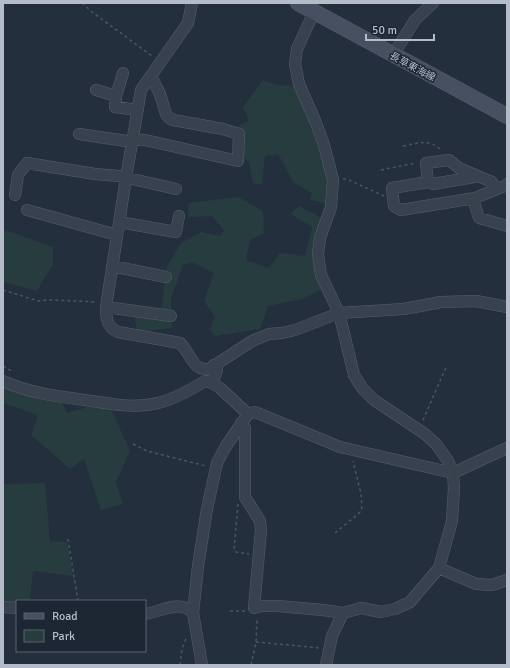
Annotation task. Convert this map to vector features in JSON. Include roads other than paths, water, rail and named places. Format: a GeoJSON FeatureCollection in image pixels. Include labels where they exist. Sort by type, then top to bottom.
{"type":"FeatureCollection","features":[{"type":"Feature","properties":{"kind":"main road","name":"長草東海線"},"geometry":{"type":"LineString","coordinates":[[298,3],[507,116]]}},
{"type":"Feature","properties":{"kind":"street"},"geometry":{"type":"LineString","coordinates":[[192,3],[188,23],[142,90],[126,178],[107,305],[107,321],[114,330],[180,343],[200,369],[208,369],[252,340],[269,334],[295,330],[340,313],[404,309],[441,302],[476,302],[507,307]]}},
{"type":"Feature","properties":{"kind":"street"},"geometry":{"type":"LineString","coordinates":[[393,55],[415,20],[433,3]]}},
{"type":"Feature","properties":{"kind":"street"},"geometry":{"type":"LineString","coordinates":[[241,424],[245,428],[245,497],[260,521],[261,530],[255,609],[263,606],[278,606],[343,613],[361,608],[381,612],[395,609],[410,602],[439,568],[452,521],[454,488],[453,473],[448,461],[436,444],[374,400],[362,388],[354,375],[340,313],[321,275],[318,254],[320,238],[331,207],[333,180],[316,123],[299,84],[295,64],[297,49],[314,12]]}},
{"type":"Feature","properties":{"kind":"street"},"geometry":{"type":"LineString","coordinates":[[123,73],[116,96],[115,107],[138,110]]}},
{"type":"Feature","properties":{"kind":"street"},"geometry":{"type":"LineString","coordinates":[[78,134],[133,141],[238,161],[239,134],[223,129],[173,120],[168,117],[160,94],[151,76]]}},
{"type":"Feature","properties":{"kind":"street"},"geometry":{"type":"LineString","coordinates":[[96,90],[116,96]]}},
{"type":"Feature","properties":{"kind":"street"},"geometry":{"type":"LineString","coordinates":[[428,182],[426,163],[449,160],[459,168],[492,182],[496,189]]}},
{"type":"Feature","properties":{"kind":"street"},"geometry":{"type":"LineString","coordinates":[[15,195],[18,175],[27,162],[126,178],[176,189]]}},
{"type":"Feature","properties":{"kind":"street"},"geometry":{"type":"LineString","coordinates":[[475,175],[474,177],[433,184],[428,182],[392,188],[394,206],[401,210],[473,199],[507,184]]}},
{"type":"Feature","properties":{"kind":"street"},"geometry":{"type":"LineString","coordinates":[[473,199],[479,218],[507,226]]}},
{"type":"Feature","properties":{"kind":"street"},"geometry":{"type":"LineString","coordinates":[[27,210],[117,235]]}},
{"type":"Feature","properties":{"kind":"street"},"geometry":{"type":"LineString","coordinates":[[119,222],[176,232],[179,216]]}},
{"type":"Feature","properties":{"kind":"street"},"geometry":{"type":"LineString","coordinates":[[112,266],[166,277]]}},
{"type":"Feature","properties":{"kind":"street"},"geometry":{"type":"LineString","coordinates":[[107,305],[171,316]]}},
{"type":"Feature","properties":{"kind":"street"},"geometry":{"type":"LineString","coordinates":[[212,383],[217,370],[214,365]]}},
{"type":"Feature","properties":{"kind":"street"},"geometry":{"type":"LineString","coordinates":[[3,381],[36,393],[60,398],[126,406],[163,402],[189,391],[205,381],[220,388],[248,414]]}},
{"type":"Feature","properties":{"kind":"street"},"geometry":{"type":"LineString","coordinates":[[202,665],[192,613],[207,509],[217,463],[226,446],[248,414],[255,412],[340,447],[453,473],[507,448]]}},
{"type":"Feature","properties":{"kind":"street"},"geometry":{"type":"LineString","coordinates":[[439,568],[476,584],[492,585],[507,580]]}},
{"type":"Feature","properties":{"kind":"street"},"geometry":{"type":"LineString","coordinates":[[146,614],[181,606],[188,608],[192,613]]}},
{"type":"Feature","properties":{"kind":"street"},"geometry":{"type":"LineString","coordinates":[[3,607],[16,608]]}},
{"type":"Feature","properties":{"kind":"street"},"geometry":{"type":"LineString","coordinates":[[326,665],[332,636],[343,613]]}}]}
